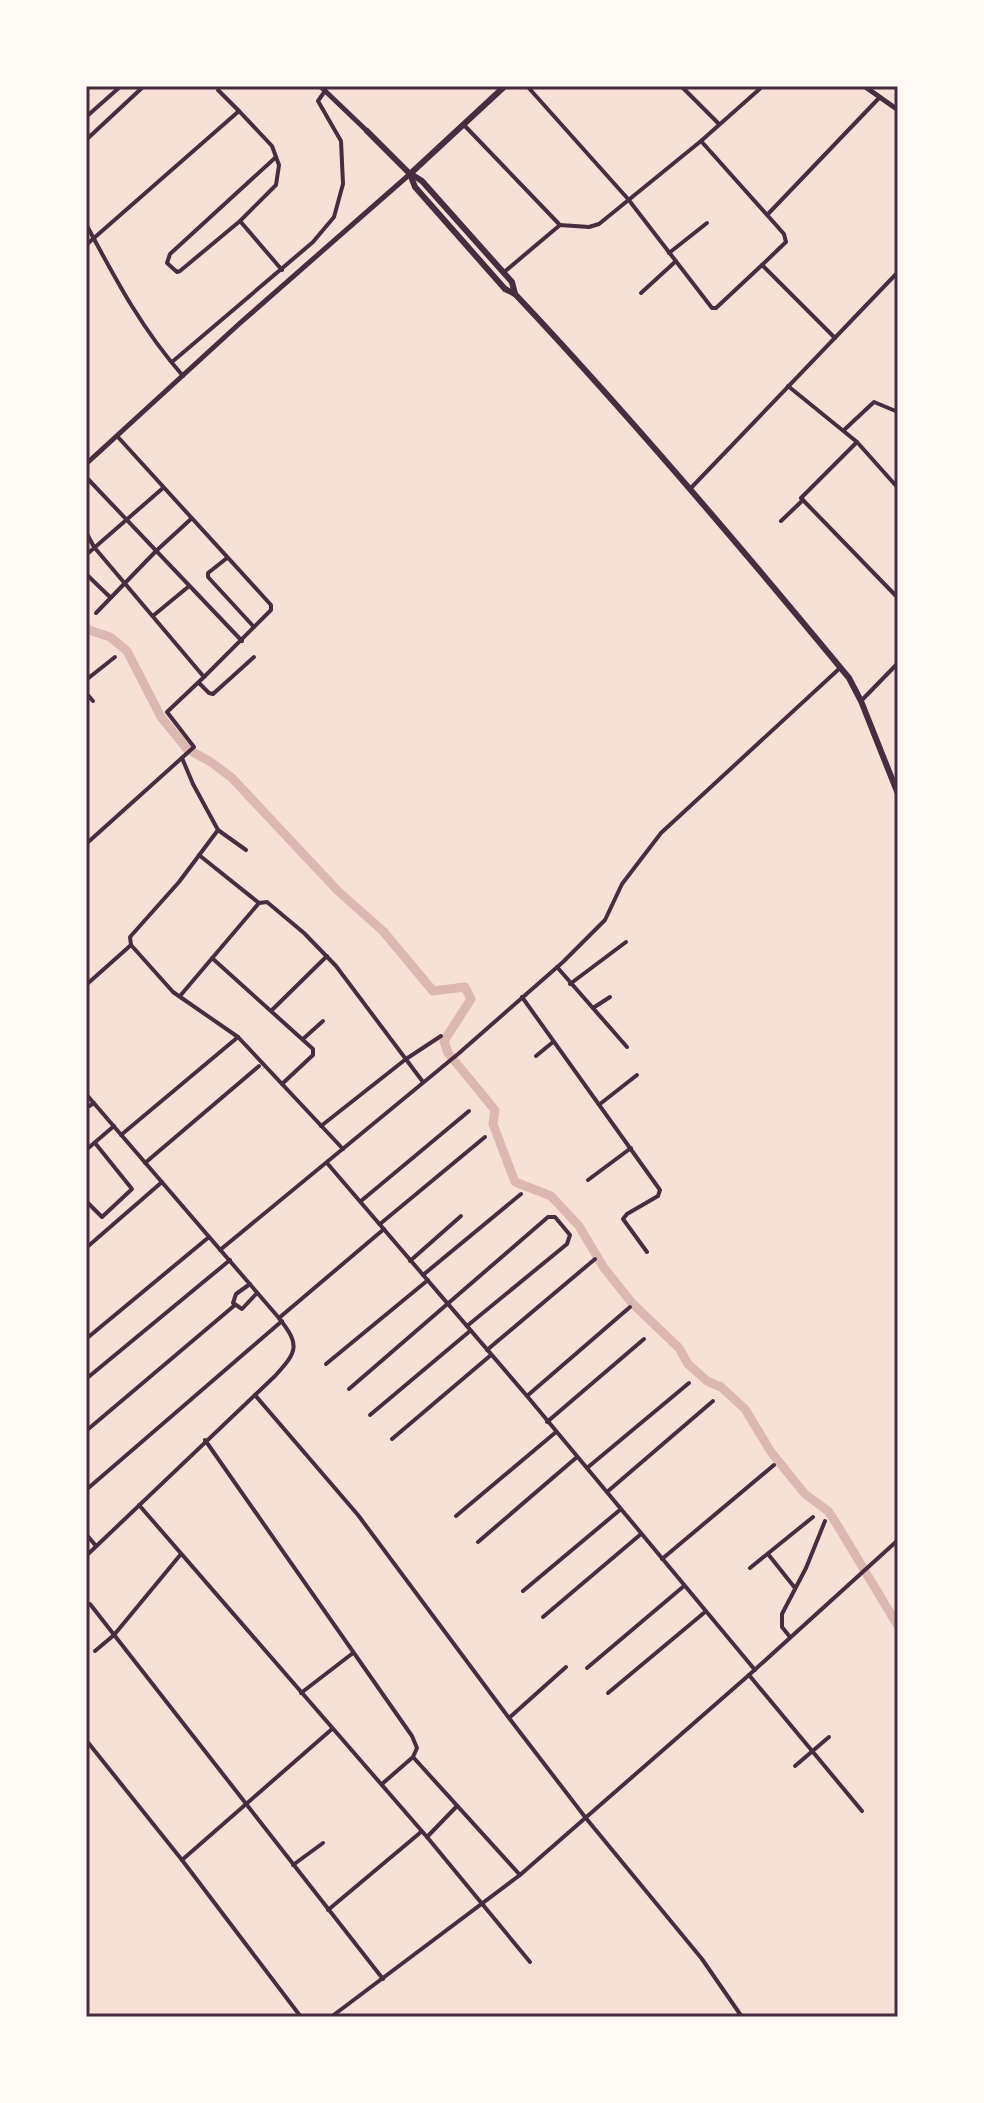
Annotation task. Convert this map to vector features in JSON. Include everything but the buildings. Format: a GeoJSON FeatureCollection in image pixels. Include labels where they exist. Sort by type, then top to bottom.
{"type":"FeatureCollection","features":[{"type":"Feature","properties":{"kind":"main road"},"geometry":{"type":"LineString","coordinates":[[86,464],[505,86]]}},
{"type":"Feature","properties":{"kind":"main road"},"geometry":{"type":"LineString","coordinates":[[864,86],[898,110]]}},
{"type":"Feature","properties":{"kind":"main road"},"geometry":{"type":"LineString","coordinates":[[322,88],[410,174],[422,181],[512,282],[515,294]]}},
{"type":"Feature","properties":{"kind":"main road"},"geometry":{"type":"LineString","coordinates":[[410,174],[415,187],[505,289],[515,294],[576,359],[840,668],[861,701],[898,794]]}},
{"type":"Feature","properties":{"kind":"street"},"geometry":{"type":"LineString","coordinates":[[86,117],[121,86]]}},
{"type":"Feature","properties":{"kind":"street"},"geometry":{"type":"LineString","coordinates":[[86,140],[144,86]]}},
{"type":"Feature","properties":{"kind":"street"},"geometry":{"type":"LineString","coordinates":[[527,86],[628,199],[714,309],[786,242],[786,238],[701,141]]}},
{"type":"Feature","properties":{"kind":"street"},"geometry":{"type":"LineString","coordinates":[[681,86],[720,125]]}},
{"type":"Feature","properties":{"kind":"street"},"geometry":{"type":"LineString","coordinates":[[464,125],[560,225],[594,227],[701,141],[763,86]]}},
{"type":"Feature","properties":{"kind":"street"},"geometry":{"type":"LineString","coordinates":[[172,362],[320,235],[337,209],[343,184],[344,158],[341,141],[318,101],[322,88]]}},
{"type":"Feature","properties":{"kind":"street"},"geometry":{"type":"LineString","coordinates":[[218,90],[272,146],[279,165],[275,189],[184,268],[177,272],[170,267],[167,263],[170,254],[276,157]]}},
{"type":"Feature","properties":{"kind":"street"},"geometry":{"type":"LineString","coordinates":[[767,214],[880,97]]}},
{"type":"Feature","properties":{"kind":"street"},"geometry":{"type":"LineString","coordinates":[[86,245],[239,111]]}},
{"type":"Feature","properties":{"kind":"street"},"geometry":{"type":"LineString","coordinates":[[240,221],[282,270]]}},
{"type":"Feature","properties":{"kind":"street"},"geometry":{"type":"LineString","coordinates":[[669,253],[707,223]]}},
{"type":"Feature","properties":{"kind":"street"},"geometry":{"type":"LineString","coordinates":[[86,224],[136,316],[183,376]]}},
{"type":"Feature","properties":{"kind":"street"},"geometry":{"type":"LineString","coordinates":[[503,273],[560,225]]}},
{"type":"Feature","properties":{"kind":"street"},"geometry":{"type":"LineString","coordinates":[[641,293],[676,261]]}},
{"type":"Feature","properties":{"kind":"street"},"geometry":{"type":"LineString","coordinates":[[762,265],[835,338]]}},
{"type":"Feature","properties":{"kind":"street"},"geometry":{"type":"LineString","coordinates":[[690,489],[898,272]]}},
{"type":"Feature","properties":{"kind":"street"},"geometry":{"type":"LineString","coordinates":[[788,386],[857,442],[898,488]]}},
{"type":"Feature","properties":{"kind":"street"},"geometry":{"type":"LineString","coordinates":[[844,430],[876,401],[898,412]]}},
{"type":"Feature","properties":{"kind":"street"},"geometry":{"type":"LineString","coordinates":[[86,844],[194,747],[167,712],[271,610],[271,605],[117,436]]}},
{"type":"Feature","properties":{"kind":"street"},"geometry":{"type":"LineString","coordinates":[[781,521],[857,442]]}},
{"type":"Feature","properties":{"kind":"street"},"geometry":{"type":"LineString","coordinates":[[86,477],[242,641]]}},
{"type":"Feature","properties":{"kind":"street"},"geometry":{"type":"LineString","coordinates":[[86,555],[163,488]]}},
{"type":"Feature","properties":{"kind":"street"},"geometry":{"type":"LineString","coordinates":[[803,500],[898,598]]}},
{"type":"Feature","properties":{"kind":"street"},"geometry":{"type":"LineString","coordinates":[[96,613],[191,519]]}},
{"type":"Feature","properties":{"kind":"street"},"geometry":{"type":"LineString","coordinates":[[86,532],[94,547],[204,677]]}},
{"type":"Feature","properties":{"kind":"street"},"geometry":{"type":"LineString","coordinates":[[227,558],[208,573],[208,577],[254,627]]}},
{"type":"Feature","properties":{"kind":"street"},"geometry":{"type":"LineString","coordinates":[[86,574],[110,597]]}},
{"type":"Feature","properties":{"kind":"street"},"geometry":{"type":"LineString","coordinates":[[154,615],[188,587]]}},
{"type":"Feature","properties":{"kind":"street"},"geometry":{"type":"LineString","coordinates":[[86,680],[115,657]]}},
{"type":"Feature","properties":{"kind":"street"},"geometry":{"type":"LineString","coordinates":[[198,682],[213,694],[254,657]]}},
{"type":"Feature","properties":{"kind":"street"},"geometry":{"type":"LineString","coordinates":[[861,701],[898,663]]}},
{"type":"Feature","properties":{"kind":"street"},"geometry":{"type":"LineString","coordinates":[[220,1250],[458,1054],[557,967],[605,920],[628,875],[661,833],[840,668]]}},
{"type":"Feature","properties":{"kind":"street"},"geometry":{"type":"LineString","coordinates":[[86,693],[93,701]]}},
{"type":"Feature","properties":{"kind":"street"},"geometry":{"type":"LineString","coordinates":[[183,757],[193,784],[218,830],[246,850]]}},
{"type":"Feature","properties":{"kind":"street"},"geometry":{"type":"LineString","coordinates":[[218,830],[179,882],[137,927],[130,937],[131,945],[180,997],[238,1037],[343,1149]]}},
{"type":"Feature","properties":{"kind":"street"},"geometry":{"type":"LineString","coordinates":[[199,855],[259,903]]}},
{"type":"Feature","properties":{"kind":"street"},"geometry":{"type":"LineString","coordinates":[[180,997],[259,903],[267,902],[327,956],[423,1082]]}},
{"type":"Feature","properties":{"kind":"street"},"geometry":{"type":"LineString","coordinates":[[570,984],[626,942]]}},
{"type":"Feature","properties":{"kind":"street"},"geometry":{"type":"LineString","coordinates":[[86,985],[131,945]]}},
{"type":"Feature","properties":{"kind":"street"},"geometry":{"type":"LineString","coordinates":[[272,1010],[327,956]]}},
{"type":"Feature","properties":{"kind":"street"},"geometry":{"type":"LineString","coordinates":[[212,958],[313,1049],[313,1055],[282,1084]]}},
{"type":"Feature","properties":{"kind":"street"},"geometry":{"type":"LineString","coordinates":[[557,967],[627,1047]]}},
{"type":"Feature","properties":{"kind":"street"},"geometry":{"type":"LineString","coordinates":[[522,997],[660,1190],[658,1196],[623,1219],[647,1252]]}},
{"type":"Feature","properties":{"kind":"street"},"geometry":{"type":"LineString","coordinates":[[593,1008],[610,997]]}},
{"type":"Feature","properties":{"kind":"street"},"geometry":{"type":"LineString","coordinates":[[303,1039],[323,1021]]}},
{"type":"Feature","properties":{"kind":"street"},"geometry":{"type":"LineString","coordinates":[[321,1126],[406,1059],[441,1036]]}},
{"type":"Feature","properties":{"kind":"street"},"geometry":{"type":"LineString","coordinates":[[121,1135],[238,1037]]}},
{"type":"Feature","properties":{"kind":"street"},"geometry":{"type":"LineString","coordinates":[[536,1056],[554,1041]]}},
{"type":"Feature","properties":{"kind":"street"},"geometry":{"type":"LineString","coordinates":[[145,1163],[259,1066]]}},
{"type":"Feature","properties":{"kind":"street"},"geometry":{"type":"LineString","coordinates":[[600,1104],[637,1075]]}},
{"type":"Feature","properties":{"kind":"street"},"geometry":{"type":"LineString","coordinates":[[86,1094],[230,1260],[293,1338],[293,1354],[255,1395],[86,1556]]}},
{"type":"Feature","properties":{"kind":"street"},"geometry":{"type":"LineString","coordinates":[[86,1108],[94,1103]]}},
{"type":"Feature","properties":{"kind":"street"},"geometry":{"type":"LineString","coordinates":[[361,1201],[469,1111]]}},
{"type":"Feature","properties":{"kind":"street"},"geometry":{"type":"LineString","coordinates":[[86,1150],[114,1126]]}},
{"type":"Feature","properties":{"kind":"street"},"geometry":{"type":"LineString","coordinates":[[86,1490],[485,1137]]}},
{"type":"Feature","properties":{"kind":"street"},"geometry":{"type":"LineString","coordinates":[[86,1201],[102,1217],[132,1189],[95,1143]]}},
{"type":"Feature","properties":{"kind":"street"},"geometry":{"type":"LineString","coordinates":[[588,1180],[631,1148]]}},
{"type":"Feature","properties":{"kind":"street"},"geometry":{"type":"LineString","coordinates":[[327,1163],[527,1396],[755,1670]]}},
{"type":"Feature","properties":{"kind":"street"},"geometry":{"type":"LineString","coordinates":[[86,1248],[162,1182]]}},
{"type":"Feature","properties":{"kind":"street"},"geometry":{"type":"LineString","coordinates":[[423,1275],[521,1194]]}},
{"type":"Feature","properties":{"kind":"street"},"geometry":{"type":"LineString","coordinates":[[410,1261],[461,1216]]}},
{"type":"Feature","properties":{"kind":"street"},"geometry":{"type":"LineString","coordinates":[[349,1389],[548,1217],[557,1219],[570,1235],[567,1244],[370,1415]]}},
{"type":"Feature","properties":{"kind":"street"},"geometry":{"type":"LineString","coordinates":[[86,1339],[209,1237]]}},
{"type":"Feature","properties":{"kind":"street"},"geometry":{"type":"LineString","coordinates":[[392,1439],[595,1259]]}},
{"type":"Feature","properties":{"kind":"street"},"geometry":{"type":"LineString","coordinates":[[86,1379],[230,1260]]}},
{"type":"Feature","properties":{"kind":"street"},"geometry":{"type":"LineString","coordinates":[[326,1364],[428,1280]]}},
{"type":"Feature","properties":{"kind":"street"},"geometry":{"type":"LineString","coordinates":[[250,1284],[233,1298],[235,1305],[242,1309],[247,1307],[257,1293]]}},
{"type":"Feature","properties":{"kind":"street"},"geometry":{"type":"LineString","coordinates":[[86,1431],[235,1305]]}},
{"type":"Feature","properties":{"kind":"street"},"geometry":{"type":"LineString","coordinates":[[527,1396],[630,1307]]}},
{"type":"Feature","properties":{"kind":"street"},"geometry":{"type":"LineString","coordinates":[[547,1422],[644,1339]]}},
{"type":"Feature","properties":{"kind":"street"},"geometry":{"type":"LineString","coordinates":[[587,1468],[689,1383]]}},
{"type":"Feature","properties":{"kind":"street"},"geometry":{"type":"LineString","coordinates":[[255,1395],[358,1515],[585,1817],[702,1959],[742,2017]]}},
{"type":"Feature","properties":{"kind":"street"},"geometry":{"type":"LineString","coordinates":[[607,1492],[713,1401]]}},
{"type":"Feature","properties":{"kind":"street"},"geometry":{"type":"LineString","coordinates":[[456,1516],[556,1432]]}},
{"type":"Feature","properties":{"kind":"street"},"geometry":{"type":"LineString","coordinates":[[205,1440],[416,1743],[417,1753],[381,1784]]}},
{"type":"Feature","properties":{"kind":"street"},"geometry":{"type":"LineString","coordinates":[[478,1542],[577,1457]]}},
{"type":"Feature","properties":{"kind":"street"},"geometry":{"type":"LineString","coordinates":[[662,1559],[774,1465]]}},
{"type":"Feature","properties":{"kind":"street"},"geometry":{"type":"LineString","coordinates":[[139,1505],[422,1831],[530,1962]]}},
{"type":"Feature","properties":{"kind":"street"},"geometry":{"type":"LineString","coordinates":[[523,1591],[621,1509]]}},
{"type":"Feature","properties":{"kind":"street"},"geometry":{"type":"LineString","coordinates":[[750,1568],[813,1517]]}},
{"type":"Feature","properties":{"kind":"street"},"geometry":{"type":"LineString","coordinates":[[790,1637],[781,1621],[825,1521]]}},
{"type":"Feature","properties":{"kind":"street"},"geometry":{"type":"LineString","coordinates":[[86,1534],[96,1546]]}},
{"type":"Feature","properties":{"kind":"street"},"geometry":{"type":"LineString","coordinates":[[543,1617],[641,1534]]}},
{"type":"Feature","properties":{"kind":"street"},"geometry":{"type":"LineString","coordinates":[[331,2017],[520,1875],[755,1670],[898,1540]]}},
{"type":"Feature","properties":{"kind":"street"},"geometry":{"type":"LineString","coordinates":[[95,1651],[114,1635],[181,1554]]}},
{"type":"Feature","properties":{"kind":"street"},"geometry":{"type":"LineString","coordinates":[[768,1554],[795,1588]]}},
{"type":"Feature","properties":{"kind":"street"},"geometry":{"type":"LineString","coordinates":[[587,1668],[684,1586]]}},
{"type":"Feature","properties":{"kind":"street"},"geometry":{"type":"LineString","coordinates":[[90,1604],[383,1979]]}},
{"type":"Feature","properties":{"kind":"street"},"geometry":{"type":"LineString","coordinates":[[608,1693],[705,1612]]}},
{"type":"Feature","properties":{"kind":"street"},"geometry":{"type":"LineString","coordinates":[[301,1693],[353,1653]]}},
{"type":"Feature","properties":{"kind":"street"},"geometry":{"type":"LineString","coordinates":[[509,1718],[566,1667]]}},
{"type":"Feature","properties":{"kind":"street"},"geometry":{"type":"LineString","coordinates":[[749,1675],[862,1811]]}},
{"type":"Feature","properties":{"kind":"street"},"geometry":{"type":"LineString","coordinates":[[182,1860],[332,1729]]}},
{"type":"Feature","properties":{"kind":"street"},"geometry":{"type":"LineString","coordinates":[[795,1766],[829,1737]]}},
{"type":"Feature","properties":{"kind":"street"},"geometry":{"type":"LineString","coordinates":[[86,1740],[301,2017]]}},
{"type":"Feature","properties":{"kind":"street"},"geometry":{"type":"LineString","coordinates":[[413,1757],[520,1875]]}},
{"type":"Feature","properties":{"kind":"street"},"geometry":{"type":"LineString","coordinates":[[427,1837],[457,1806]]}},
{"type":"Feature","properties":{"kind":"street"},"geometry":{"type":"LineString","coordinates":[[328,1910],[422,1831]]}},
{"type":"Feature","properties":{"kind":"street"},"geometry":{"type":"LineString","coordinates":[[293,1865],[323,1843]]}},
{"type":"Feature","properties":{"kind":"waterway"},"geometry":{"type":"LineString","coordinates":[[86,629],[110,637],[127,651],[161,717],[187,749],[232,778],[338,891],[383,931],[433,991],[465,987],[471,999],[444,1041],[448,1053],[495,1110],[493,1124],[515,1182],[551,1196],[579,1226],[604,1268],[632,1303],[679,1348],[688,1364],[745,1409],[771,1452],[805,1494],[828,1511],[898,1626]]}}]}
